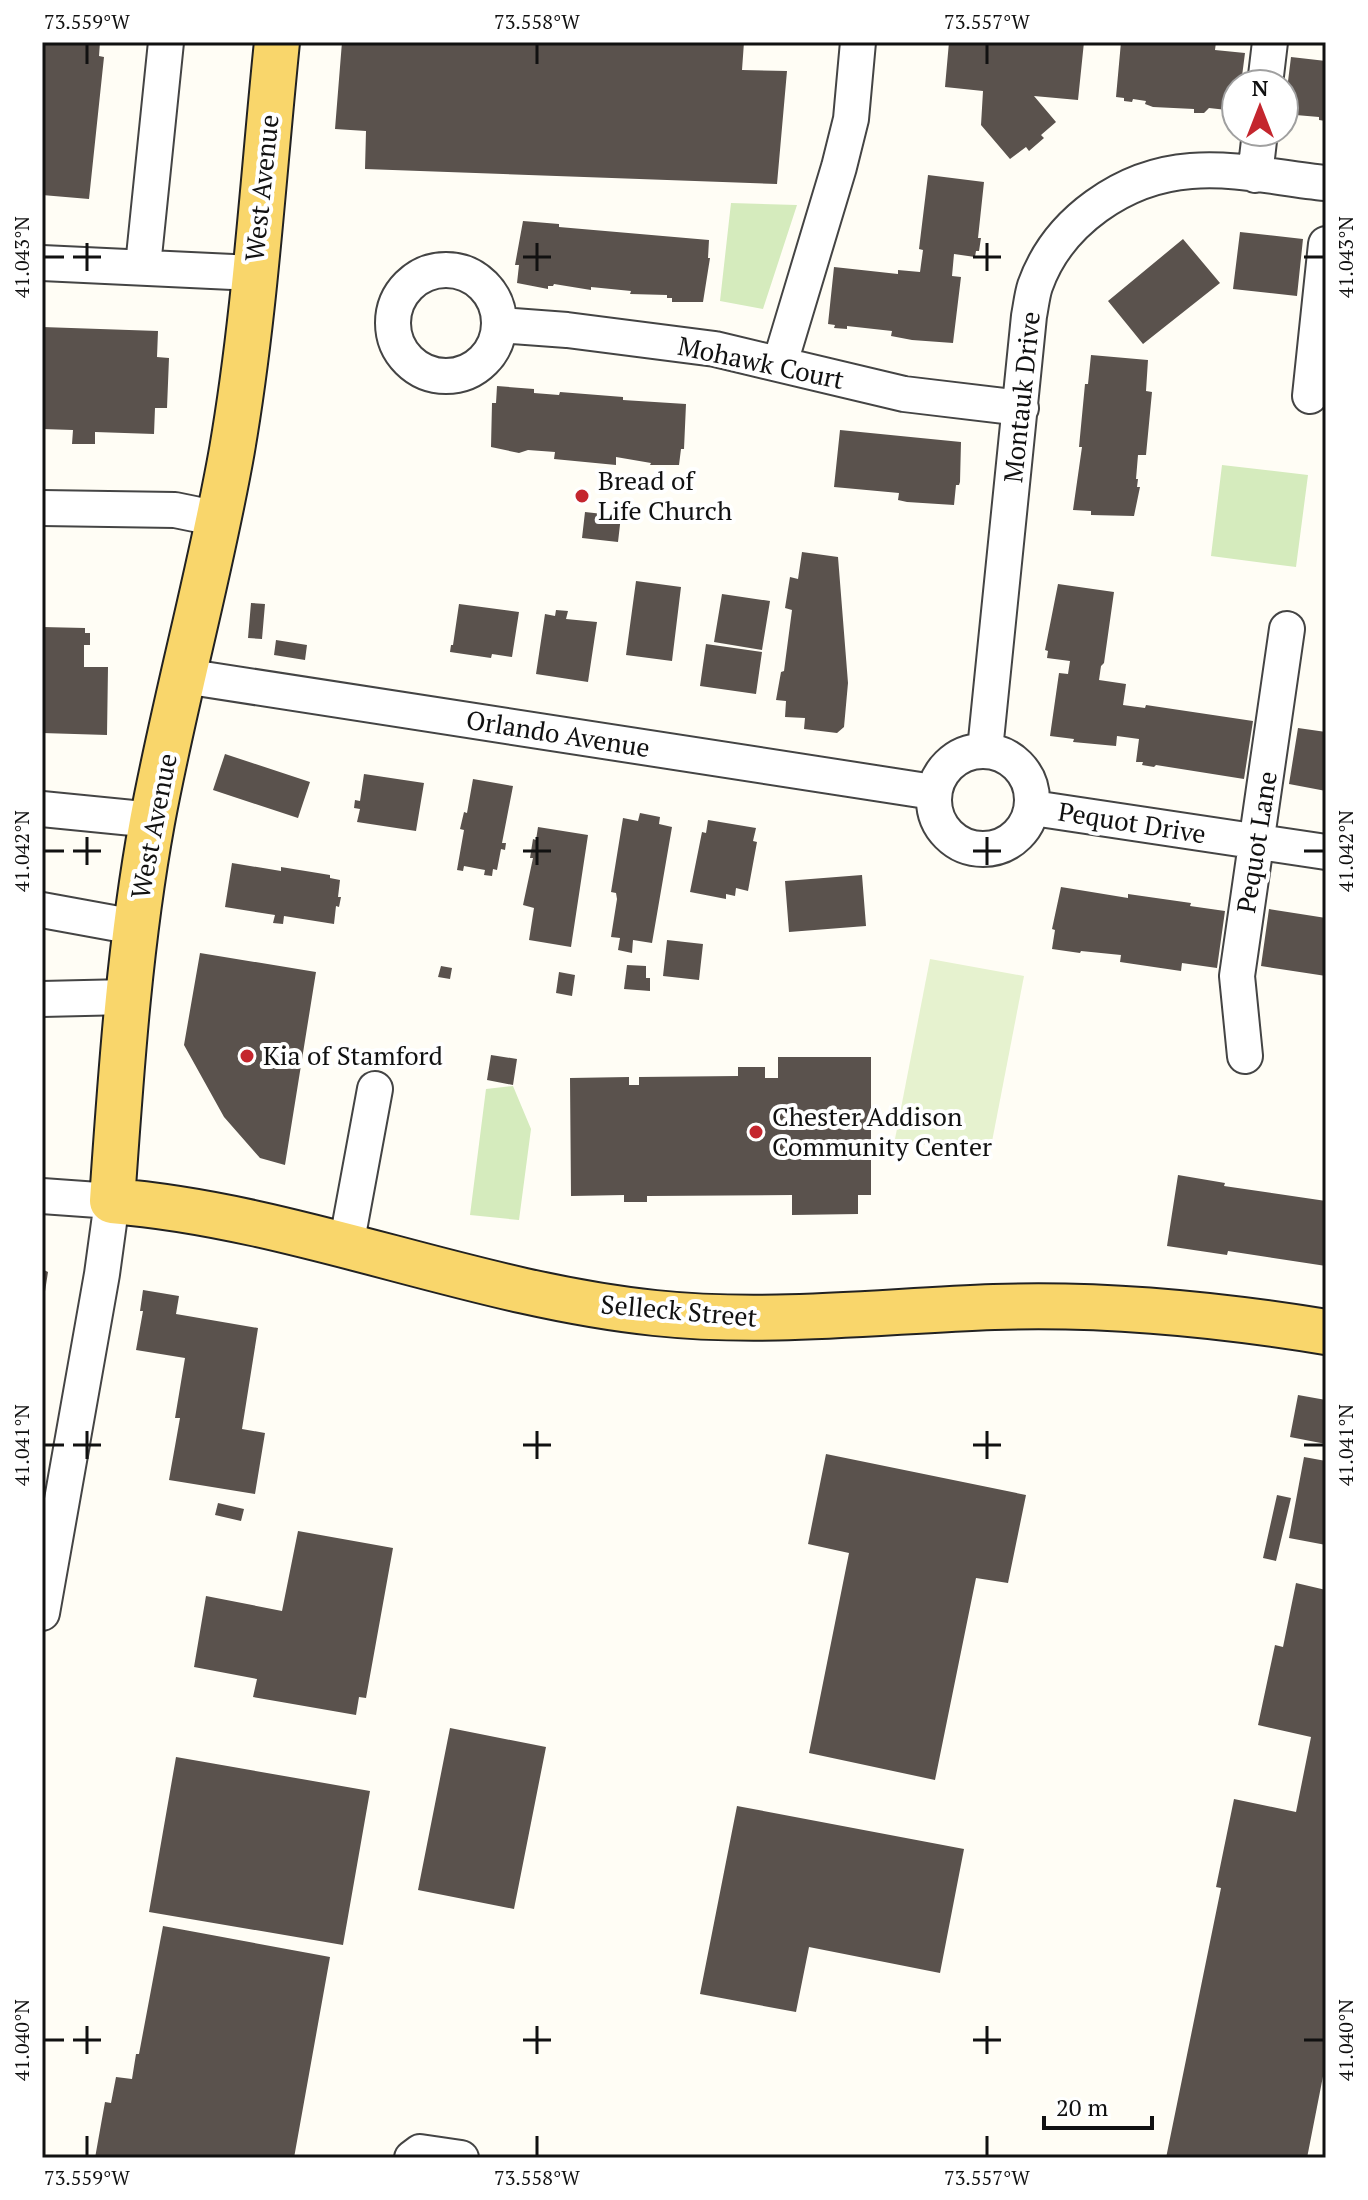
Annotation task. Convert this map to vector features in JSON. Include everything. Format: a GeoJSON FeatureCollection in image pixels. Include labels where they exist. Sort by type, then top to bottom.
{"type":"FeatureCollection","features":[{"type":"Feature","properties":{"kind":"main road","name":"West Avenue"},"geometry":{"type":"LineString","coordinates":[[112,1201],[135,927],[153,820],[219,519],[237,416],[277,42]]}},
{"type":"Feature","properties":{"kind":"main road","name":"Selleck Street"},"geometry":{"type":"LineString","coordinates":[[112,1201],[196,1210],[529,1291],[656,1314],[771,1318],[994,1307],[1106,1307],[1177,1311],[1326,1332]]}},
{"type":"Feature","properties":{"kind":"street"},"geometry":{"type":"LineString","coordinates":[[143,266],[166,42]]}},
{"type":"Feature","properties":{"kind":"street"},"geometry":{"type":"LineString","coordinates":[[780,363],[851,119],[858,42]]}},
{"type":"Feature","properties":{"kind":"street"},"geometry":{"type":"LineString","coordinates":[[1267,68],[1270,42]]}},
{"type":"Feature","properties":{"kind":"street"},"geometry":{"type":"LineString","coordinates":[[1255,175],[1258,148]]}},
{"type":"Feature","properties":{"kind":"street","name":"Montauk Drive"},"geometry":{"type":"LineString","coordinates":[[985,750],[1029,316],[1035,286],[1049,258],[1084,216],[1129,186],[1155,177],[1192,170],[1326,183]]}},
{"type":"Feature","properties":{"kind":"street"},"geometry":{"type":"LineString","coordinates":[[1310,396],[1326,244]]}},
{"type":"Feature","properties":{"kind":"street"},"geometry":{"type":"LineString","coordinates":[[42,263],[254,273]]}},
{"type":"Feature","properties":{"kind":"street","name":"Mohawk Court"},"geometry":{"type":"LineString","coordinates":[[500,325],[567,330],[715,349],[904,394],[1021,408]]}},
{"type":"Feature","properties":{"kind":"street"},"geometry":{"type":"LineString","coordinates":[[42,508],[175,510],[219,519]]}},
{"type":"Feature","properties":{"kind":"street","name":"Pequot Lane"},"geometry":{"type":"LineString","coordinates":[[1245,1056],[1237,976],[1287,629]]}},
{"type":"Feature","properties":{"kind":"street","name":"Orlando Avenue"},"geometry":{"type":"LineString","coordinates":[[184,676],[933,792]]}},
{"type":"Feature","properties":{"kind":"street"},"geometry":{"type":"LineString","coordinates":[[985,750],[1006,755],[1022,768],[1031,787],[1033,808],[1025,827],[1009,843],[987,850],[965,847],[946,834],[934,815],[933,792],[943,770],[961,755],[985,750]]}},
{"type":"Feature","properties":{"kind":"street","name":"Pequot Drive"},"geometry":{"type":"LineString","coordinates":[[1033,808],[1326,852]]}},
{"type":"Feature","properties":{"kind":"street"},"geometry":{"type":"LineString","coordinates":[[42,809],[153,820]]}},
{"type":"Feature","properties":{"kind":"street"},"geometry":{"type":"LineString","coordinates":[[42,910],[135,927]]}},
{"type":"Feature","properties":{"kind":"street"},"geometry":{"type":"LineString","coordinates":[[44,1000],[127,997]]}},
{"type":"Feature","properties":{"kind":"street"},"geometry":{"type":"LineString","coordinates":[[346,1246],[375,1089]]}},
{"type":"Feature","properties":{"kind":"street","name":"Selleck Street"},"geometry":{"type":"LineString","coordinates":[[42,1196],[112,1201]]}},
{"type":"Feature","properties":{"kind":"street","name":"West Avenue"},"geometry":{"type":"LineString","coordinates":[[42,1613],[112,1201]]}},
{"type":"Feature","properties":{"kind":"street"},"geometry":{"type":"LineString","coordinates":[[412,2158],[420,2152],[461,2158]]}},
{"type":"Feature","properties":{"kind":"green space"},"geometry":{"type":"Polygon","coordinates":[[[731,203],[797,205],[763,309],[720,301],[731,203]]]}},
{"type":"Feature","properties":{"kind":"green space"},"geometry":{"type":"Polygon","coordinates":[[[1222,465],[1308,475],[1296,567],[1211,556],[1222,465]]]}},
{"type":"Feature","properties":{"kind":"green space"},"geometry":{"type":"Polygon","coordinates":[[[930,959],[1024,976],[989,1157],[895,1139],[930,959]]]}},
{"type":"Feature","properties":{"kind":"green space"},"geometry":{"type":"Polygon","coordinates":[[[513,1086],[531,1129],[519,1220],[470,1215],[486,1089],[513,1086]]]}},
{"type":"Feature","properties":{"kind":"building"},"geometry":{"type":"Polygon","coordinates":[[[42,42],[100,42],[99,56],[104,57],[89,199],[42,195],[42,42]]]}},
{"type":"Feature","properties":{"kind":"building"},"geometry":{"type":"Polygon","coordinates":[[[342,42],[744,42],[742,70],[787,71],[777,184],[365,169],[366,131],[335,129],[342,42]]]}},
{"type":"Feature","properties":{"kind":"building"},"geometry":{"type":"Polygon","coordinates":[[[949,42],[1084,42],[1078,100],[1034,96],[1056,122],[1029,151],[1026,147],[1010,159],[981,125],[983,91],[945,87],[949,42]]]}},
{"type":"Feature","properties":{"kind":"building"},"geometry":{"type":"Polygon","coordinates":[[[1121,42],[1216,42],[1215,50],[1245,53],[1243,68],[1220,68],[1220,109],[1209,108],[1204,113],[1194,113],[1194,109],[1153,107],[1145,104],[1146,101],[1124,101],[1124,98],[1116,97],[1121,42]]]}},
{"type":"Feature","properties":{"kind":"building"},"geometry":{"type":"Polygon","coordinates":[[[1291,57],[1326,61],[1326,121],[1319,120],[1319,117],[1300,115],[1300,68],[1290,68],[1291,57]]]}},
{"type":"Feature","properties":{"kind":"building"},"geometry":{"type":"Polygon","coordinates":[[[928,175],[984,182],[979,251],[976,251],[975,257],[954,254],[952,276],[961,277],[953,343],[891,336],[892,331],[847,326],[847,329],[834,328],[835,325],[828,324],[834,267],[898,274],[898,270],[920,272],[923,250],[919,249],[928,175]]]}},
{"type":"Feature","properties":{"kind":"building"},"geometry":{"type":"Polygon","coordinates":[[[523,221],[709,240],[710,258],[703,302],[672,302],[667,295],[630,294],[631,291],[591,287],[591,290],[554,284],[548,289],[517,283],[519,265],[515,265],[523,221]]]}},
{"type":"Feature","properties":{"kind":"building"},"geometry":{"type":"Polygon","coordinates":[[[1240,232],[1303,239],[1297,296],[1233,289],[1240,232]]]}},
{"type":"Feature","properties":{"kind":"building"},"geometry":{"type":"Polygon","coordinates":[[[1183,239],[1220,283],[1143,344],[1108,301],[1183,239]]]}},
{"type":"Feature","properties":{"kind":"building"},"geometry":{"type":"Polygon","coordinates":[[[42,327],[158,331],[157,357],[169,358],[167,408],[155,408],[154,434],[95,432],[95,444],[72,444],[73,430],[42,429],[42,327]]]}},
{"type":"Feature","properties":{"kind":"building"},"geometry":{"type":"Polygon","coordinates":[[[1091,355],[1148,360],[1146,391],[1152,392],[1146,455],[1138,455],[1136,479],[1137,487],[1140,487],[1134,516],[1091,515],[1091,511],[1073,510],[1082,447],[1079,447],[1085,384],[1088,384],[1091,355]]]}},
{"type":"Feature","properties":{"kind":"building"},"geometry":{"type":"Polygon","coordinates":[[[497,386],[534,389],[534,393],[559,395],[560,392],[686,404],[684,449],[681,449],[679,465],[650,465],[616,457],[616,465],[554,459],[555,452],[528,450],[519,453],[491,447],[492,403],[496,403],[497,386]]]}},
{"type":"Feature","properties":{"kind":"building"},"geometry":{"type":"Polygon","coordinates":[[[840,430],[961,442],[960,482],[956,485],[954,505],[907,502],[898,500],[899,493],[834,487],[840,430]]]}},
{"type":"Feature","properties":{"kind":"building"},"geometry":{"type":"Polygon","coordinates":[[[585,512],[621,516],[618,542],[582,538],[585,512]]]}},
{"type":"Feature","properties":{"kind":"building"},"geometry":{"type":"Polygon","coordinates":[[[802,552],[838,557],[848,683],[844,727],[837,733],[804,729],[805,718],[785,717],[786,701],[776,700],[781,672],[784,671],[792,610],[785,608],[790,577],[798,579],[802,552]]]}},
{"type":"Feature","properties":{"kind":"building"},"geometry":{"type":"Polygon","coordinates":[[[636,581],[681,587],[672,661],[626,655],[636,581]]]}},
{"type":"Feature","properties":{"kind":"building"},"geometry":{"type":"Polygon","coordinates":[[[1058,584],[1114,592],[1099,680],[1126,684],[1123,705],[1145,708],[1146,705],[1253,721],[1244,779],[1142,765],[1143,762],[1136,762],[1139,739],[1117,736],[1116,746],[1073,742],[1074,739],[1050,736],[1059,673],[1068,674],[1070,661],[1047,658],[1048,651],[1045,650],[1058,584]]]}},
{"type":"Feature","properties":{"kind":"building"},"geometry":{"type":"Polygon","coordinates":[[[722,594],[770,601],[762,650],[714,642],[722,594]]]}},
{"type":"Feature","properties":{"kind":"building"},"geometry":{"type":"Polygon","coordinates":[[[251,603],[265,604],[262,639],[248,638],[251,603]]]}},
{"type":"Feature","properties":{"kind":"building"},"geometry":{"type":"Polygon","coordinates":[[[459,604],[519,612],[512,657],[492,654],[491,658],[450,652],[459,604]]]}},
{"type":"Feature","properties":{"kind":"building"},"geometry":{"type":"Polygon","coordinates":[[[556,610],[568,611],[566,619],[597,622],[588,682],[536,674],[545,614],[555,616],[556,610]]]}},
{"type":"Feature","properties":{"kind":"building"},"geometry":{"type":"Polygon","coordinates":[[[42,627],[85,628],[85,633],[90,633],[90,645],[84,645],[84,667],[108,667],[107,735],[42,733],[42,627]]]}},
{"type":"Feature","properties":{"kind":"building"},"geometry":{"type":"Polygon","coordinates":[[[276,640],[307,645],[305,660],[274,655],[276,640]]]}},
{"type":"Feature","properties":{"kind":"building"},"geometry":{"type":"Polygon","coordinates":[[[706,644],[762,652],[756,694],[700,686],[706,644]]]}},
{"type":"Feature","properties":{"kind":"building"},"geometry":{"type":"Polygon","coordinates":[[[1298,728],[1326,732],[1326,791],[1289,784],[1298,728]]]}},
{"type":"Feature","properties":{"kind":"building"},"geometry":{"type":"Polygon","coordinates":[[[225,754],[310,782],[298,818],[213,790],[225,754]]]}},
{"type":"Feature","properties":{"kind":"building"},"geometry":{"type":"Polygon","coordinates":[[[364,774],[424,783],[416,831],[357,822],[360,809],[354,808],[355,800],[360,801],[364,774]]]}},
{"type":"Feature","properties":{"kind":"building"},"geometry":{"type":"Polygon","coordinates":[[[473,779],[513,786],[502,843],[506,843],[505,850],[501,849],[497,870],[493,869],[492,876],[484,875],[485,870],[464,866],[463,871],[457,870],[464,830],[460,829],[464,812],[467,813],[473,779]]]}},
{"type":"Feature","properties":{"kind":"building"},"geometry":{"type":"Polygon","coordinates":[[[640,813],[660,817],[659,824],[672,827],[652,943],[633,940],[632,953],[618,950],[620,938],[611,937],[617,899],[616,893],[611,892],[623,818],[638,821],[640,813]]]}},
{"type":"Feature","properties":{"kind":"building"},"geometry":{"type":"Polygon","coordinates":[[[708,820],[756,828],[753,841],[757,842],[748,891],[736,888],[735,896],[726,894],[726,899],[690,892],[702,832],[706,833],[708,820]]]}},
{"type":"Feature","properties":{"kind":"building"},"geometry":{"type":"Polygon","coordinates":[[[538,827],[588,835],[571,947],[529,940],[534,908],[523,905],[533,858],[530,858],[533,839],[536,840],[538,827]]]}},
{"type":"Feature","properties":{"kind":"building"},"geometry":{"type":"Polygon","coordinates":[[[232,863],[281,871],[281,867],[330,875],[330,878],[340,880],[338,897],[341,897],[339,907],[336,906],[334,924],[284,916],[283,924],[273,923],[275,915],[225,907],[232,863]]]}},
{"type":"Feature","properties":{"kind":"building"},"geometry":{"type":"Polygon","coordinates":[[[862,875],[866,926],[789,932],[785,881],[862,875]]]}},
{"type":"Feature","properties":{"kind":"building"},"geometry":{"type":"Polygon","coordinates":[[[1061,887],[1128,898],[1128,894],[1191,903],[1190,906],[1225,911],[1217,968],[1182,963],[1181,971],[1120,962],[1121,955],[1052,949],[1055,930],[1052,929],[1061,887]]]}},
{"type":"Feature","properties":{"kind":"building"},"geometry":{"type":"Polygon","coordinates":[[[1269,909],[1326,918],[1326,976],[1261,966],[1269,909]]]}},
{"type":"Feature","properties":{"kind":"building"},"geometry":{"type":"Polygon","coordinates":[[[667,940],[703,944],[699,980],[663,976],[667,940]]]}},
{"type":"Feature","properties":{"kind":"building"},"geometry":{"type":"Polygon","coordinates":[[[200,953],[316,972],[285,1165],[260,1158],[224,1117],[184,1045],[200,953]]]}},
{"type":"Feature","properties":{"kind":"building"},"geometry":{"type":"Polygon","coordinates":[[[627,965],[646,966],[650,991],[624,989],[627,965]]]}},
{"type":"Feature","properties":{"kind":"building"},"geometry":{"type":"Polygon","coordinates":[[[441,966],[452,968],[450,979],[438,977],[441,966]]]}},
{"type":"Feature","properties":{"kind":"building"},"geometry":{"type":"Polygon","coordinates":[[[559,972],[575,975],[572,996],[556,993],[559,972]]]}},
{"type":"Feature","properties":{"kind":"building"},"geometry":{"type":"Polygon","coordinates":[[[491,1055],[517,1059],[513,1085],[487,1080],[491,1055]]]}},
{"type":"Feature","properties":{"kind":"building"},"geometry":{"type":"Polygon","coordinates":[[[778,1057],[871,1057],[871,1195],[858,1195],[858,1214],[792,1215],[792,1195],[647,1196],[647,1202],[624,1202],[624,1195],[571,1196],[570,1078],[629,1077],[629,1085],[639,1085],[639,1077],[738,1076],[738,1067],[765,1067],[765,1078],[778,1078],[778,1057]]]}},
{"type":"Feature","properties":{"kind":"building"},"geometry":{"type":"Polygon","coordinates":[[[1178,1175],[1225,1183],[1224,1186],[1326,1201],[1326,1266],[1228,1251],[1227,1255],[1167,1246],[1178,1175]]]}},
{"type":"Feature","properties":{"kind":"building"},"geometry":{"type":"Polygon","coordinates":[[[42,1269],[48,1272],[44,1298],[42,1298],[42,1269]]]}},
{"type":"Feature","properties":{"kind":"building"},"geometry":{"type":"Polygon","coordinates":[[[143,1290],[179,1296],[176,1314],[258,1328],[242,1429],[265,1433],[255,1494],[169,1480],[180,1418],[175,1418],[185,1358],[136,1350],[143,1311],[140,1311],[143,1290]]]}},
{"type":"Feature","properties":{"kind":"building"},"geometry":{"type":"Polygon","coordinates":[[[1298,1395],[1326,1400],[1326,1444],[1290,1437],[1298,1395]]]}},
{"type":"Feature","properties":{"kind":"building"},"geometry":{"type":"Polygon","coordinates":[[[826,1454],[1026,1495],[1008,1583],[976,1578],[935,1780],[809,1753],[849,1553],[808,1544],[826,1454]]]}},
{"type":"Feature","properties":{"kind":"building"},"geometry":{"type":"Polygon","coordinates":[[[1304,1457],[1326,1461],[1326,1545],[1289,1538],[1304,1457]]]}},
{"type":"Feature","properties":{"kind":"building"},"geometry":{"type":"Polygon","coordinates":[[[1277,1495],[1291,1498],[1276,1561],[1263,1558],[1277,1495]]]}},
{"type":"Feature","properties":{"kind":"building"},"geometry":{"type":"Polygon","coordinates":[[[218,1503],[244,1509],[241,1521],[215,1515],[218,1503]]]}},
{"type":"Feature","properties":{"kind":"building"},"geometry":{"type":"Polygon","coordinates":[[[298,1531],[393,1548],[366,1698],[359,1697],[356,1715],[253,1697],[257,1679],[194,1667],[206,1596],[282,1611],[298,1531]]]}},
{"type":"Feature","properties":{"kind":"building"},"geometry":{"type":"Polygon","coordinates":[[[1296,1583],[1326,1590],[1326,2061],[1307,2158],[1166,2158],[1221,1888],[1216,1887],[1234,1799],[1296,1812],[1311,1737],[1258,1725],[1275,1645],[1283,1647],[1296,1583]]]}},
{"type":"Feature","properties":{"kind":"building"},"geometry":{"type":"Polygon","coordinates":[[[450,1728],[546,1747],[514,1909],[418,1890],[450,1728]]]}},
{"type":"Feature","properties":{"kind":"building"},"geometry":{"type":"Polygon","coordinates":[[[176,1757],[370,1791],[343,1945],[149,1912],[176,1757]]]}},
{"type":"Feature","properties":{"kind":"building"},"geometry":{"type":"Polygon","coordinates":[[[737,1806],[964,1849],[940,1973],[809,1947],[796,2012],[700,1994],[737,1806]]]}},
{"type":"Feature","properties":{"kind":"building"},"geometry":{"type":"Polygon","coordinates":[[[163,1926],[330,1957],[294,2158],[95,2158],[105,2102],[111,2103],[116,2077],[132,2079],[163,1926]]]}},
{"type":"Feature","properties":{"kind":"place","name":"Bread of Life Church"},"geometry":{"type":"Point","coordinates":[582,496]}},
{"type":"Feature","properties":{"kind":"place","name":"Kia of Stamford"},"geometry":{"type":"Point","coordinates":[247,1056]}},
{"type":"Feature","properties":{"kind":"place","name":"Chester Addison Community Center"},"geometry":{"type":"Point","coordinates":[756,1132]}}]}
